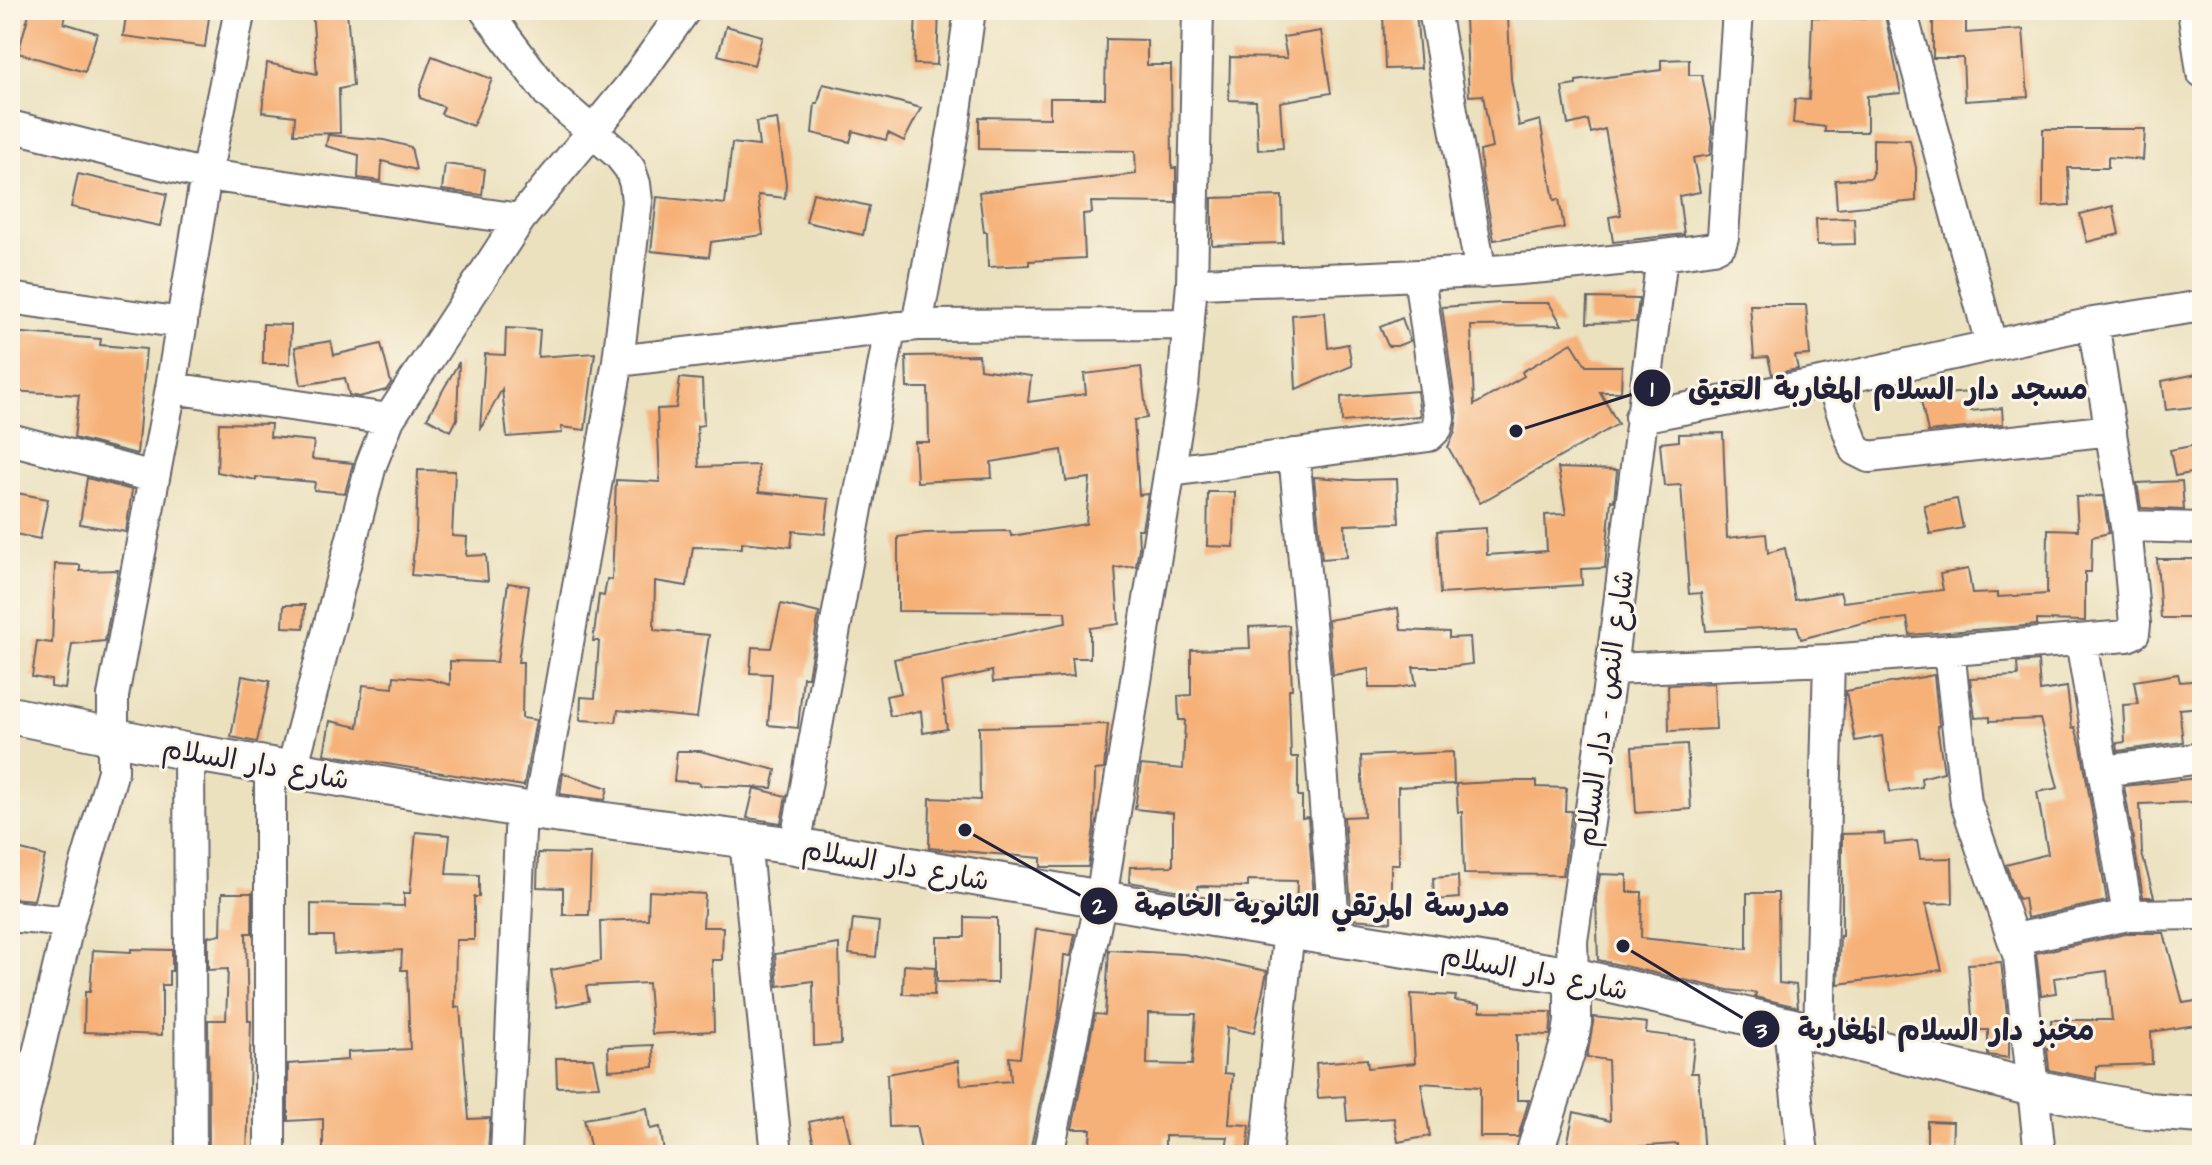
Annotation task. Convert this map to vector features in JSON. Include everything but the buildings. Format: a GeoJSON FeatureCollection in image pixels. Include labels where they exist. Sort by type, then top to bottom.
{"type":"FeatureCollection","features":[{"type":"Feature","properties":{"kind":"street"},"geometry":{"type":"LineString","coordinates":[[14,1155],[69,922],[113,771],[113,696],[171,388],[206,175],[240,10]]}},
{"type":"Feature","properties":{"kind":"street"},"geometry":{"type":"LineString","coordinates":[[485,10],[535,78],[619,155],[630,169],[635,184],[636,215],[618,361],[529,810],[506,1155]]}},
{"type":"Feature","properties":{"kind":"street"},"geometry":{"type":"LineString","coordinates":[[270,1155],[281,768],[371,465],[389,419],[520,219],[631,85],[685,10]]}},
{"type":"Feature","properties":{"kind":"street"},"geometry":{"type":"LineString","coordinates":[[795,846],[903,327],[954,126],[970,10]]}},
{"type":"Feature","properties":{"kind":"street"},"geometry":{"type":"LineString","coordinates":[[1048,1155],[1101,899],[1171,471],[1192,283],[1198,10]]}},
{"type":"Feature","properties":{"kind":"street"},"geometry":{"type":"LineString","coordinates":[[1434,10],[1481,273]]}},
{"type":"Feature","properties":{"kind":"street"},"geometry":{"type":"LineString","coordinates":[[1192,283],[1481,273],[1662,256],[1713,248],[1721,244],[1723,237],[1738,10]]}},
{"type":"Feature","properties":{"kind":"street"},"geometry":{"type":"LineString","coordinates":[[1901,10],[1991,344]]}},
{"type":"Feature","properties":{"kind":"street"},"geometry":{"type":"LineString","coordinates":[[2193,10],[2202,72]]}},
{"type":"Feature","properties":{"kind":"street"},"geometry":{"type":"LineString","coordinates":[[10,126],[206,175],[520,219]]}},
{"type":"Feature","properties":{"kind":"street","name":"شارع النص - دار السلام"},"geometry":{"type":"LineString","coordinates":[[1534,1155],[1573,1022],[1572,941],[1611,669],[1662,256]]}},
{"type":"Feature","properties":{"kind":"street"},"geometry":{"type":"LineString","coordinates":[[1171,471],[1429,436],[1437,428],[1439,418],[1419,276]]}},
{"type":"Feature","properties":{"kind":"street"},"geometry":{"type":"LineString","coordinates":[[10,298],[182,323]]}},
{"type":"Feature","properties":{"kind":"street"},"geometry":{"type":"LineString","coordinates":[[1640,417],[1831,381],[2093,323],[2202,306]]}},
{"type":"Feature","properties":{"kind":"street"},"geometry":{"type":"LineString","coordinates":[[1611,669],[1829,660],[2081,641],[2134,633],[2126,526],[2093,323]]}},
{"type":"Feature","properties":{"kind":"street"},"geometry":{"type":"LineString","coordinates":[[618,361],[903,327],[1189,324]]}},
{"type":"Feature","properties":{"kind":"street"},"geometry":{"type":"LineString","coordinates":[[1831,381],[1855,450],[1869,457],[2111,430]]}},
{"type":"Feature","properties":{"kind":"street"},"geometry":{"type":"LineString","coordinates":[[171,388],[389,419]]}},
{"type":"Feature","properties":{"kind":"street"},"geometry":{"type":"LineString","coordinates":[[10,439],[153,477]]}},
{"type":"Feature","properties":{"kind":"street"},"geometry":{"type":"LineString","coordinates":[[1294,454],[1335,937]]}},
{"type":"Feature","properties":{"kind":"street"},"geometry":{"type":"LineString","coordinates":[[2126,526],[2202,528]]}},
{"type":"Feature","properties":{"kind":"street"},"geometry":{"type":"LineString","coordinates":[[2081,641],[2128,915]]}},
{"type":"Feature","properties":{"kind":"street"},"geometry":{"type":"LineString","coordinates":[[1949,650],[1966,803],[2015,939],[2023,978],[2040,1155]]}},
{"type":"Feature","properties":{"kind":"street"},"geometry":{"type":"LineString","coordinates":[[1803,1155],[1804,1030],[1829,660]]}},
{"type":"Feature","properties":{"kind":"street","name":"شارع دار السلام"},"geometry":{"type":"LineString","coordinates":[[10,715],[189,752],[529,810],[795,846],[1573,976],[2033,1088],[2147,1111],[2202,1115]]}},
{"type":"Feature","properties":{"kind":"street"},"geometry":{"type":"LineString","coordinates":[[189,752],[191,1155]]}},
{"type":"Feature","properties":{"kind":"street"},"geometry":{"type":"LineString","coordinates":[[2103,771],[2202,758]]}},
{"type":"Feature","properties":{"kind":"street"},"geometry":{"type":"LineString","coordinates":[[745,840],[777,1155]]}},
{"type":"Feature","properties":{"kind":"street"},"geometry":{"type":"LineString","coordinates":[[2015,939],[2128,915],[2202,914]]}},
{"type":"Feature","properties":{"kind":"street"},"geometry":{"type":"LineString","coordinates":[[10,916],[69,922]]}},
{"type":"Feature","properties":{"kind":"street"},"geometry":{"type":"LineString","coordinates":[[1266,1155],[1289,929]]}},
{"type":"Feature","properties":{"kind":"place","name":"مسجد دار السلام المغاربة العتيق"},"geometry":{"type":"Point","coordinates":[1516,431]}},
{"type":"Feature","properties":{"kind":"place","name":"مدرسة المرتقي الثانوية الخاصة"},"geometry":{"type":"Point","coordinates":[965,830]}},
{"type":"Feature","properties":{"kind":"place","name":"مخبز دار السلام المغاربة"},"geometry":{"type":"Point","coordinates":[1623,946]}}]}
